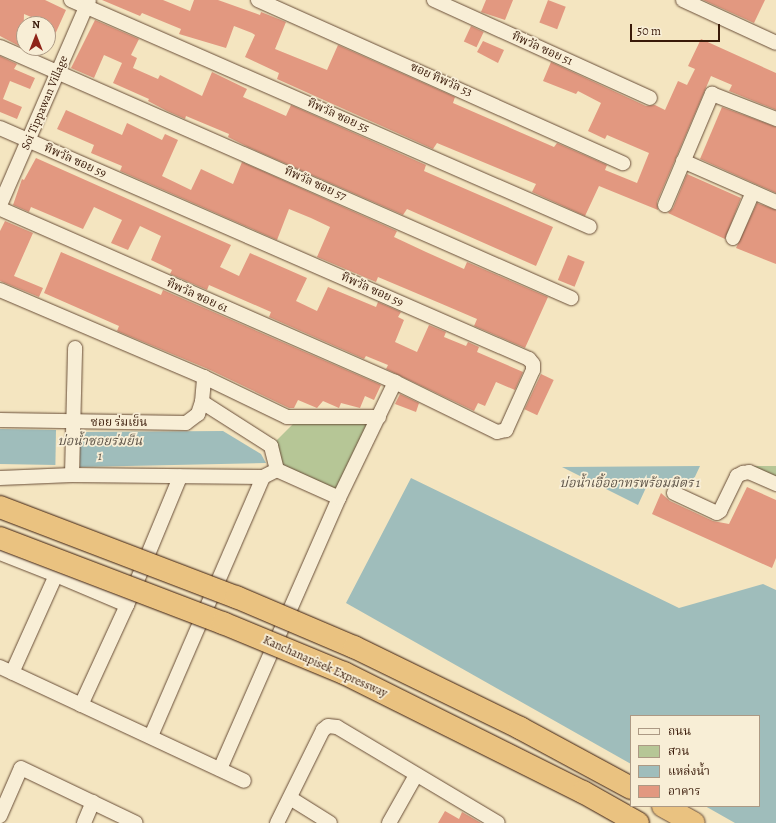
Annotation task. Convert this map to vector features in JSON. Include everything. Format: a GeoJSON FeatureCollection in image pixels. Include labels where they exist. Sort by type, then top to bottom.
{"type":"FeatureCollection","features":[{"type":"Feature","properties":{"kind":"highway"},"geometry":{"type":"LineString","coordinates":[[0,507],[236,597],[354,647],[520,728],[630,787]]}},
{"type":"Feature","properties":{"kind":"highway","name":"Kanchanapisek Expressway"},"geometry":{"type":"LineString","coordinates":[[0,538],[223,623],[344,673],[584,792],[638,823]]}},
{"type":"Feature","properties":{"kind":"highway"},"geometry":{"type":"LineString","coordinates":[[665,807],[694,823]]}},
{"type":"Feature","properties":{"kind":"street","name":"ทิพวัล ซอย 55"},"geometry":{"type":"LineString","coordinates":[[71,0],[88,3],[590,227]]}},
{"type":"Feature","properties":{"kind":"street","name":"ซอย ทิพวัล 53"},"geometry":{"type":"LineString","coordinates":[[258,0],[623,163]]}},
{"type":"Feature","properties":{"kind":"street","name":"ทิพวัล ซอย 51"},"geometry":{"type":"LineString","coordinates":[[434,0],[650,98]]}},
{"type":"Feature","properties":{"kind":"street"},"geometry":{"type":"LineString","coordinates":[[683,0],[776,43]]}},
{"type":"Feature","properties":{"kind":"street","name":"Soi Tippawan Village"},"geometry":{"type":"LineString","coordinates":[[0,205],[30,141],[57,72],[88,3]]}},
{"type":"Feature","properties":{"kind":"street","name":"ทิพวัล ซอย 57"},"geometry":{"type":"LineString","coordinates":[[0,47],[571,298]]}},
{"type":"Feature","properties":{"kind":"street"},"geometry":{"type":"LineString","coordinates":[[665,205],[712,94],[776,119]]}},
{"type":"Feature","properties":{"kind":"street"},"geometry":{"type":"LineString","coordinates":[[0,128],[30,141]]}},
{"type":"Feature","properties":{"kind":"street","name":"ทิพวัล ซอย 59"},"geometry":{"type":"LineString","coordinates":[[30,141],[522,356],[533,364],[530,377],[506,430],[503,432],[497,432],[395,382]]}},
{"type":"Feature","properties":{"kind":"street"},"geometry":{"type":"LineString","coordinates":[[683,161],[776,202]]}},
{"type":"Feature","properties":{"kind":"street"},"geometry":{"type":"LineString","coordinates":[[733,238],[753,192]]}},
{"type":"Feature","properties":{"kind":"street","name":"ทิพวัล ซอย 61"},"geometry":{"type":"LineString","coordinates":[[0,209],[395,382]]}},
{"type":"Feature","properties":{"kind":"street"},"geometry":{"type":"LineString","coordinates":[[0,290],[204,378],[287,417],[379,417]]}},
{"type":"Feature","properties":{"kind":"street"},"geometry":{"type":"LineString","coordinates":[[72,476],[75,348]]}},
{"type":"Feature","properties":{"kind":"street","name":"ซอย ร่มเย็น"},"geometry":{"type":"LineString","coordinates":[[0,420],[73,423],[186,423],[198,414],[202,402],[204,378]]}},
{"type":"Feature","properties":{"kind":"street"},"geometry":{"type":"LineString","coordinates":[[220,769],[338,498],[395,382]]}},
{"type":"Feature","properties":{"kind":"street"},"geometry":{"type":"LineString","coordinates":[[202,402],[271,446],[277,470]]}},
{"type":"Feature","properties":{"kind":"street"},"geometry":{"type":"LineString","coordinates":[[0,478],[72,476],[180,478],[264,477],[277,470]]}},
{"type":"Feature","properties":{"kind":"street"},"geometry":{"type":"LineString","coordinates":[[277,470],[338,498]]}},
{"type":"Feature","properties":{"kind":"street"},"geometry":{"type":"LineString","coordinates":[[674,493],[717,513],[720,511],[737,476],[743,473],[749,472],[776,484]]}},
{"type":"Feature","properties":{"kind":"street"},"geometry":{"type":"LineString","coordinates":[[152,736],[264,477]]}},
{"type":"Feature","properties":{"kind":"street"},"geometry":{"type":"LineString","coordinates":[[81,705],[127,606],[180,478]]}},
{"type":"Feature","properties":{"kind":"street"},"geometry":{"type":"LineString","coordinates":[[0,553],[56,575],[127,606]]}},
{"type":"Feature","properties":{"kind":"street"},"geometry":{"type":"LineString","coordinates":[[56,575],[6,670],[152,736],[244,781]]}},
{"type":"Feature","properties":{"kind":"street"},"geometry":{"type":"LineString","coordinates":[[277,823],[323,730],[328,726],[337,727],[489,821]]}},
{"type":"Feature","properties":{"kind":"street"},"geometry":{"type":"LineString","coordinates":[[0,816],[21,768],[136,823]]}},
{"type":"Feature","properties":{"kind":"street"},"geometry":{"type":"LineString","coordinates":[[389,823],[416,775]]}},
{"type":"Feature","properties":{"kind":"street"},"geometry":{"type":"LineString","coordinates":[[290,798],[330,823]]}},
{"type":"Feature","properties":{"kind":"street"},"geometry":{"type":"LineString","coordinates":[[84,823],[93,802]]}},
{"type":"Feature","properties":{"kind":"green space"},"geometry":{"type":"Polygon","coordinates":[[[300,417],[379,417],[339,498],[277,470],[271,446],[300,417]]]}},
{"type":"Feature","properties":{"kind":"green space"},"geometry":{"type":"Polygon","coordinates":[[[748,466],[776,466],[776,478],[748,466]]]}},
{"type":"Feature","properties":{"kind":"water"},"geometry":{"type":"Polygon","coordinates":[[[0,429],[56,430],[55,465],[0,464],[0,429]]]}},
{"type":"Feature","properties":{"kind":"water","name":"บ่อน้ำซอยร่มย็น 1"},"geometry":{"type":"Polygon","coordinates":[[[223,431],[261,454],[266,463],[80,467],[80,432],[223,431]]]}},
{"type":"Feature","properties":{"kind":"water","name":"บ่อน้ำเอื้ออาทรพร้อมมิตร 1"},"geometry":{"type":"Polygon","coordinates":[[[700,466],[693,481],[650,479],[638,505],[562,467],[700,466]]]}},
{"type":"Feature","properties":{"kind":"water"},"geometry":{"type":"Polygon","coordinates":[[[411,478],[679,608],[763,584],[776,590],[776,823],[735,823],[707,807],[760,807],[760,715],[630,715],[630,763],[346,603],[411,478]]]}},
{"type":"Feature","properties":{"kind":"building"},"geometry":{"type":"Polygon","coordinates":[[[0,0],[45,0],[66,10],[56,32],[56,16],[29,16],[24,14],[24,16],[16,16],[16,44],[0,36],[0,0]]]}},
{"type":"Feature","properties":{"kind":"building"},"geometry":{"type":"Polygon","coordinates":[[[102,0],[163,0],[190,11],[194,0],[218,0],[260,15],[261,12],[286,22],[275,49],[327,70],[338,45],[455,97],[453,103],[554,147],[557,143],[607,165],[605,170],[637,183],[649,153],[607,135],[605,139],[588,131],[601,103],[578,91],[576,94],[543,81],[551,62],[646,106],[655,105],[665,110],[678,81],[687,85],[695,69],[688,66],[701,39],[776,73],[776,110],[729,91],[732,85],[711,76],[657,202],[658,210],[599,186],[585,216],[532,192],[536,184],[437,143],[433,149],[277,79],[279,73],[245,57],[255,35],[252,33],[234,26],[226,48],[179,34],[181,29],[142,13],[140,16],[102,0]]]}},
{"type":"Feature","properties":{"kind":"building"},"geometry":{"type":"Polygon","coordinates":[[[486,0],[513,0],[505,20],[481,12],[486,0]]]}},
{"type":"Feature","properties":{"kind":"building"},"geometry":{"type":"Polygon","coordinates":[[[548,0],[566,7],[557,29],[539,22],[548,0]]]}},
{"type":"Feature","properties":{"kind":"building"},"geometry":{"type":"Polygon","coordinates":[[[703,0],[765,0],[754,23],[703,0]]]}},
{"type":"Feature","properties":{"kind":"building"},"geometry":{"type":"Polygon","coordinates":[[[95,20],[139,39],[131,55],[137,58],[133,68],[158,79],[160,75],[202,96],[212,72],[247,89],[243,97],[286,116],[291,105],[426,165],[424,171],[553,227],[536,266],[407,209],[403,215],[248,147],[228,137],[229,134],[186,116],[185,119],[167,111],[148,101],[149,99],[113,83],[122,63],[104,55],[94,78],[71,68],[95,20]]]}},
{"type":"Feature","properties":{"kind":"building"},"geometry":{"type":"Polygon","coordinates":[[[471,26],[484,32],[477,47],[464,41],[471,26]]]}},
{"type":"Feature","properties":{"kind":"building"},"geometry":{"type":"Polygon","coordinates":[[[483,41],[504,50],[498,63],[477,52],[483,41]]]}},
{"type":"Feature","properties":{"kind":"building"},"geometry":{"type":"Polygon","coordinates":[[[0,56],[17,64],[14,69],[35,78],[30,89],[10,81],[3,99],[22,107],[17,119],[0,112],[0,56]]]}},
{"type":"Feature","properties":{"kind":"building"},"geometry":{"type":"Polygon","coordinates":[[[722,107],[776,127],[776,193],[700,159],[722,107]]]}},
{"type":"Feature","properties":{"kind":"building"},"geometry":{"type":"Polygon","coordinates":[[[66,110],[122,135],[127,123],[162,140],[165,134],[178,140],[162,176],[191,190],[201,169],[233,184],[242,162],[397,231],[394,237],[464,269],[467,262],[548,297],[525,348],[474,326],[477,319],[378,277],[376,282],[317,257],[330,227],[311,218],[289,209],[277,240],[120,171],[122,166],[91,153],[94,145],[57,129],[66,110]]]}},
{"type":"Feature","properties":{"kind":"building"},"geometry":{"type":"Polygon","coordinates":[[[36,158],[231,245],[220,267],[239,276],[250,253],[307,278],[296,301],[317,311],[328,287],[376,307],[378,302],[401,312],[398,317],[404,320],[395,342],[417,352],[429,325],[446,332],[444,337],[466,346],[468,342],[479,347],[477,352],[523,372],[515,390],[496,382],[485,406],[478,403],[474,411],[386,369],[388,365],[366,356],[364,359],[269,317],[271,312],[209,285],[207,290],[170,274],[172,270],[151,260],[161,236],[140,226],[128,250],[111,243],[122,220],[94,207],[83,229],[31,207],[29,212],[13,205],[22,179],[24,180],[36,158]]]}},
{"type":"Feature","properties":{"kind":"building"},"geometry":{"type":"Polygon","coordinates":[[[687,174],[741,198],[725,239],[668,213],[673,208],[687,174]]]}},
{"type":"Feature","properties":{"kind":"building"},"geometry":{"type":"Polygon","coordinates":[[[757,203],[776,210],[776,264],[736,248],[757,203]]]}},
{"type":"Feature","properties":{"kind":"building"},"geometry":{"type":"Polygon","coordinates":[[[5,221],[33,233],[14,276],[43,288],[39,297],[0,281],[0,231],[5,221]]]}},
{"type":"Feature","properties":{"kind":"building"},"geometry":{"type":"Polygon","coordinates":[[[61,252],[161,295],[163,290],[381,385],[374,400],[365,396],[360,408],[341,403],[339,408],[323,401],[317,408],[298,400],[294,408],[289,408],[208,369],[117,331],[119,326],[44,293],[61,252]]]}},
{"type":"Feature","properties":{"kind":"building"},"geometry":{"type":"Polygon","coordinates":[[[568,255],[585,262],[575,287],[558,280],[568,255]]]}},
{"type":"Feature","properties":{"kind":"building"},"geometry":{"type":"Polygon","coordinates":[[[541,374],[554,380],[537,415],[525,409],[541,374]]]}},
{"type":"Feature","properties":{"kind":"building"},"geometry":{"type":"Polygon","coordinates":[[[400,394],[419,403],[416,412],[395,404],[400,394]]]}},
{"type":"Feature","properties":{"kind":"building"},"geometry":{"type":"Polygon","coordinates":[[[747,487],[776,500],[776,558],[772,568],[652,514],[661,493],[670,501],[713,521],[729,524],[747,487]]]}},
{"type":"Feature","properties":{"kind":"building"},"geometry":{"type":"Polygon","coordinates":[[[445,811],[459,819],[462,812],[481,823],[438,823],[445,811]]]}}]}
